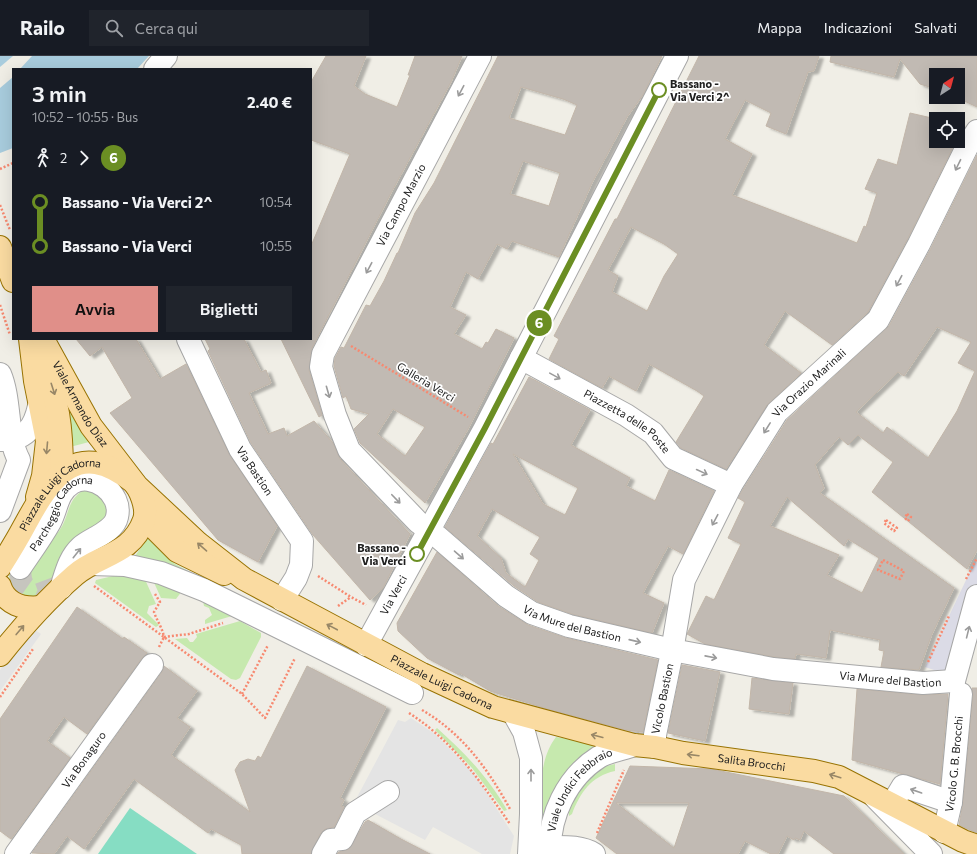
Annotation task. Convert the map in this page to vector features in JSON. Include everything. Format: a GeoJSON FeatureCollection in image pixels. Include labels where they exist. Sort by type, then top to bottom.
{"type":"FeatureCollection","features":[{"type":"Feature","properties":{"kind":"main road"},"geometry":{"type":"LineString","coordinates":[[35,340],[39,406],[47,441],[43,476],[35,504]]}},
{"type":"Feature","properties":{"kind":"main road","name":"Viale Armando Diaz"},"geometry":{"type":"LineString","coordinates":[[35,340],[58,404],[62,441],[62,472]]}},
{"type":"Feature","properties":{"kind":"main road","name":"Viale Armando Diaz"},"geometry":{"type":"LineString","coordinates":[[35,340],[91,426],[137,486]]}},
{"type":"Feature","properties":{"kind":"main road","name":"Piazzale Luigi Cadorna"},"geometry":{"type":"LineString","coordinates":[[10,568],[35,504],[49,485],[62,472],[86,462],[110,466],[137,486],[198,543],[244,580],[366,645],[471,697],[514,714]]}},
{"type":"Feature","properties":{"kind":"main road"},"geometry":{"type":"LineString","coordinates":[[0,654],[41,607],[76,574],[90,573],[130,542],[145,519],[144,506],[137,486]]}},
{"type":"Feature","properties":{"kind":"main road","name":"Piazzale Luigi Cadorna"},"geometry":{"type":"LineString","coordinates":[[145,519],[177,552],[218,573],[244,580]]}},
{"type":"Feature","properties":{"kind":"main road"},"geometry":{"type":"LineString","coordinates":[[0,586],[2,593],[12,603],[24,608],[41,607]]}},
{"type":"Feature","properties":{"kind":"main road","name":"Salita Brocchi"},"geometry":{"type":"LineString","coordinates":[[514,714],[645,746],[683,753],[814,771],[839,777],[870,792],[891,806],[963,842],[977,846]]}},
{"type":"Feature","properties":{"kind":"street"},"geometry":{"type":"LineString","coordinates":[[156,68],[166,56]]}},
{"type":"Feature","properties":{"kind":"street","name":"Via Campo Marzio"},"geometry":{"type":"LineString","coordinates":[[323,354],[480,56]]}},
{"type":"Feature","properties":{"kind":"street","name":"Via Verci"},"geometry":{"type":"LineString","coordinates":[[366,645],[382,613],[398,589],[485,428],[677,56]]}},
{"type":"Feature","properties":{"kind":"street","name":"Via Orazio Marinali"},"geometry":{"type":"LineString","coordinates":[[672,650],[684,580],[731,485],[777,412],[878,320],[919,244],[967,147],[977,131]]}},
{"type":"Feature","properties":{"kind":"street","name":"Via Bastion"},"geometry":{"type":"LineString","coordinates":[[188,340],[240,449],[302,541],[301,565],[296,578],[282,600]]}},
{"type":"Feature","properties":{"kind":"street","name":"Via Mure del Bastion"},"geometry":{"type":"LineString","coordinates":[[323,354],[321,367],[335,415],[349,450],[418,522],[438,537],[506,596],[532,613],[569,626],[672,650],[773,669],[922,683],[958,683]]}},
{"type":"Feature","properties":{"kind":"street","name":"Piazzetta delle Poste"},"geometry":{"type":"LineString","coordinates":[[521,358],[626,415],[654,433],[673,458],[731,485]]}},
{"type":"Feature","properties":{"kind":"street"},"geometry":{"type":"LineString","coordinates":[[0,374],[5,386],[7,440],[19,460],[0,511]]}},
{"type":"Feature","properties":{"kind":"street"},"geometry":{"type":"LineString","coordinates":[[7,440],[27,432],[36,420],[39,406]]}},
{"type":"Feature","properties":{"kind":"street","name":"Parcheggio Cadorna"},"geometry":{"type":"LineString","coordinates":[[10,568],[51,520],[55,505],[62,493],[72,483],[86,479],[103,484],[114,497],[118,509],[117,518],[109,528],[81,547],[69,561],[61,588]]}},
{"type":"Feature","properties":{"kind":"street"},"geometry":{"type":"LineString","coordinates":[[90,573],[125,565],[161,572],[204,590],[412,704]]}},
{"type":"Feature","properties":{"kind":"street","name":"Vicolo G. B. Brocchi"},"geometry":{"type":"LineString","coordinates":[[944,832],[951,802],[958,683],[971,589]]}},
{"type":"Feature","properties":{"kind":"street","name":"Vicolo Bastion"},"geometry":{"type":"LineString","coordinates":[[645,746],[655,735],[672,650]]}},
{"type":"Feature","properties":{"kind":"street","name":"Via Bonaguro"},"geometry":{"type":"LineString","coordinates":[[16,854],[152,665]]}},
{"type":"Feature","properties":{"kind":"street"},"geometry":{"type":"LineString","coordinates":[[514,714],[524,732],[531,758],[531,814],[528,854]]}},
{"type":"Feature","properties":{"kind":"street","name":"Viale Undici Febbraio"},"geometry":{"type":"LineString","coordinates":[[550,850],[551,827],[557,808],[565,792],[583,770],[600,756],[645,746]]}},
{"type":"Feature","properties":{"kind":"street"},"geometry":{"type":"LineString","coordinates":[[891,806],[903,786],[951,802]]}},
{"type":"Feature","properties":{"kind":"street"},"geometry":{"type":"LineString","coordinates":[[323,854],[331,840],[342,839],[355,813],[388,792]]}},
{"type":"Feature","properties":{"kind":"street"},"geometry":{"type":"LineString","coordinates":[[870,792],[931,854]]}},
{"type":"Feature","properties":{"kind":"street"},"geometry":{"type":"LineString","coordinates":[[550,850],[571,848],[592,853]]}},
{"type":"Feature","properties":{"kind":"path"},"geometry":{"type":"LineString","coordinates":[[0,169],[12,164]]}},
{"type":"Feature","properties":{"kind":"path"},"geometry":{"type":"LineString","coordinates":[[0,205],[9,227]]}},
{"type":"Feature","properties":{"kind":"path","name":"Galleria Verci"},"geometry":{"type":"LineString","coordinates":[[350,345],[485,428]]}},
{"type":"Feature","properties":{"kind":"path"},"geometry":{"type":"LineString","coordinates":[[886,520],[896,528],[894,531],[884,523],[886,520]]}},
{"type":"Feature","properties":{"kind":"path"},"geometry":{"type":"LineString","coordinates":[[971,589],[977,558]]}},
{"type":"Feature","properties":{"kind":"path"},"geometry":{"type":"LineString","coordinates":[[884,560],[904,571],[900,579],[878,570],[884,560]]}},
{"type":"Feature","properties":{"kind":"path"},"geometry":{"type":"LineString","coordinates":[[90,573],[164,637],[242,694],[265,718],[296,657]]}},
{"type":"Feature","properties":{"kind":"path"},"geometry":{"type":"LineString","coordinates":[[296,578],[307,584],[313,573],[351,597],[382,613]]}},
{"type":"Feature","properties":{"kind":"path"},"geometry":{"type":"LineString","coordinates":[[154,590],[160,602],[154,612],[156,619],[161,624],[164,637]]}},
{"type":"Feature","properties":{"kind":"path"},"geometry":{"type":"LineString","coordinates":[[332,610],[351,597]]}},
{"type":"Feature","properties":{"kind":"path"},"geometry":{"type":"LineString","coordinates":[[925,667],[952,611]]}},
{"type":"Feature","properties":{"kind":"path"},"geometry":{"type":"LineString","coordinates":[[164,637],[189,634],[225,622]]}},
{"type":"Feature","properties":{"kind":"path"},"geometry":{"type":"LineString","coordinates":[[0,696],[36,645]]}},
{"type":"Feature","properties":{"kind":"path"},"geometry":{"type":"LineString","coordinates":[[412,704],[439,720],[473,752],[494,780],[511,811]]}},
{"type":"Feature","properties":{"kind":"path"},"geometry":{"type":"LineString","coordinates":[[412,704],[426,724],[471,768],[514,830]]}},
{"type":"Feature","properties":{"kind":"path"},"geometry":{"type":"LineString","coordinates":[[592,853],[625,768]]}},
{"type":"Feature","properties":{"kind":"green space"},"geometry":{"type":"Polygon","coordinates":[[[66,397],[93,441],[70,447],[66,397]]]}},
{"type":"Feature","properties":{"kind":"green space"},"geometry":{"type":"Polygon","coordinates":[[[84,490],[101,494],[112,510],[59,570],[44,591],[33,598],[22,596],[12,588],[9,576],[12,562],[37,549],[49,541],[59,531],[71,503],[78,494],[84,490]]]}},
{"type":"Feature","properties":{"kind":"green space"},"geometry":{"type":"Polygon","coordinates":[[[148,538],[175,564],[252,605],[135,556],[148,538]]]}},
{"type":"Feature","properties":{"kind":"green space"},"geometry":{"type":"Polygon","coordinates":[[[130,574],[143,575],[156,604],[149,606],[147,613],[159,625],[156,627],[95,583],[96,580],[130,574]]]}},
{"type":"Feature","properties":{"kind":"green space"},"geometry":{"type":"Polygon","coordinates":[[[151,576],[182,591],[176,599],[161,598],[151,576]]]}},
{"type":"Feature","properties":{"kind":"green space"},"geometry":{"type":"Polygon","coordinates":[[[203,601],[232,616],[205,624],[205,620],[212,615],[209,608],[204,606],[203,601]]]}},
{"type":"Feature","properties":{"kind":"green space"},"geometry":{"type":"Polygon","coordinates":[[[240,621],[261,633],[261,637],[240,678],[236,680],[231,679],[175,639],[187,638],[190,642],[193,642],[197,637],[196,634],[240,621]]]}},
{"type":"Feature","properties":{"kind":"green space"},"geometry":{"type":"Polygon","coordinates":[[[437,728],[457,746],[484,776],[507,810],[504,811],[472,768],[435,730],[437,728]]]}},
{"type":"Feature","properties":{"kind":"green space"},"geometry":{"type":"Polygon","coordinates":[[[556,737],[595,743],[539,833],[541,783],[545,758],[556,737]]]}},
{"type":"Feature","properties":{"kind":"green space"},"geometry":{"type":"Polygon","coordinates":[[[615,764],[615,771],[599,777],[588,786],[579,799],[572,814],[569,816],[569,801],[598,768],[615,764]]]}},
{"type":"Feature","properties":{"kind":"green space"},"geometry":{"type":"Polygon","coordinates":[[[130,808],[197,854],[98,854],[130,808]]]}},
{"type":"Feature","properties":{"kind":"shaded area"},"geometry":{"type":"Polygon","coordinates":[[[975,561],[977,563],[977,609],[958,678],[925,667],[975,561]]]}},
{"type":"Feature","properties":{"kind":"shaded area"},"geometry":{"type":"Polygon","coordinates":[[[32,628],[41,634],[0,691],[0,670],[32,628]]]}},
{"type":"Feature","properties":{"kind":"shaded area"},"geometry":{"type":"Polygon","coordinates":[[[411,718],[435,734],[474,773],[514,836],[510,854],[482,854],[433,827],[425,840],[354,803],[398,720],[405,722],[411,718]]]}},
{"type":"Feature","properties":{"kind":"water"},"geometry":{"type":"Polygon","coordinates":[[[0,56],[13,56],[0,67],[0,56]]]}},
{"type":"Feature","properties":{"kind":"water"},"geometry":{"type":"Polygon","coordinates":[[[32,56],[149,56],[138,68],[21,68],[32,56]]]}},
{"type":"Feature","properties":{"kind":"water"},"geometry":{"type":"Polygon","coordinates":[[[12,78],[12,148],[0,153],[0,88],[12,78]]]}},
{"type":"Feature","properties":{"kind":"building"},"geometry":{"type":"Polygon","coordinates":[[[326,56],[366,56],[354,86],[365,94],[397,107],[410,75],[408,75],[415,56],[462,56],[451,82],[391,193],[312,348],[309,370],[322,415],[319,417],[281,340],[312,340],[312,244],[350,154],[312,140],[312,80],[326,56]]]}},
{"type":"Feature","properties":{"kind":"building"},"geometry":{"type":"Polygon","coordinates":[[[498,56],[662,56],[643,95],[627,117],[592,183],[559,257],[512,241],[507,249],[497,244],[478,279],[466,272],[450,307],[466,315],[454,334],[482,349],[486,342],[488,343],[496,329],[514,338],[468,429],[425,503],[360,443],[354,429],[369,414],[351,409],[346,396],[343,398],[334,366],[335,358],[341,347],[344,348],[366,305],[370,306],[384,281],[415,213],[434,183],[498,56]],[[521,87],[509,118],[565,135],[577,105],[563,99],[521,87]],[[523,161],[510,194],[549,206],[560,173],[523,161]],[[393,409],[377,434],[405,456],[425,427],[393,409]]]}},
{"type":"Feature","properties":{"kind":"building"},"geometry":{"type":"Polygon","coordinates":[[[699,56],[819,56],[814,71],[808,72],[786,134],[766,126],[771,113],[745,100],[725,139],[752,154],[732,195],[857,243],[864,226],[866,227],[877,193],[865,189],[878,159],[897,165],[910,113],[929,117],[929,148],[953,148],[908,238],[868,312],[832,345],[785,311],[764,345],[801,373],[767,405],[726,469],[681,448],[676,442],[704,396],[697,391],[649,364],[636,391],[609,376],[602,388],[549,359],[559,339],[554,336],[615,219],[617,219],[699,56]],[[631,227],[608,270],[618,276],[612,292],[647,311],[664,276],[678,254],[664,244],[631,227]]]}},
{"type":"Feature","properties":{"kind":"building"},"geometry":{"type":"Polygon","coordinates":[[[831,56],[977,56],[977,107],[965,101],[965,68],[929,68],[929,87],[920,84],[900,59],[894,77],[830,62],[831,56]]]}},
{"type":"Feature","properties":{"kind":"building"},"geometry":{"type":"Polygon","coordinates":[[[977,155],[977,550],[967,569],[872,492],[893,462],[858,435],[848,445],[839,437],[815,465],[824,488],[820,493],[954,588],[932,634],[919,670],[881,667],[884,651],[879,650],[880,640],[830,630],[826,658],[796,654],[795,659],[775,657],[705,644],[687,634],[706,596],[714,600],[741,544],[728,538],[745,502],[738,498],[742,491],[787,420],[889,326],[930,250],[977,155]],[[937,327],[904,376],[898,372],[856,412],[883,433],[887,427],[928,458],[957,411],[975,371],[958,363],[971,342],[937,327]],[[787,497],[770,526],[839,555],[827,575],[862,593],[879,558],[848,539],[844,546],[787,497]]]}},
{"type":"Feature","properties":{"kind":"building"},"geometry":{"type":"Polygon","coordinates":[[[77,340],[137,340],[160,379],[186,364],[229,454],[277,526],[258,562],[218,540],[110,413],[132,398],[102,347],[90,356],[77,340]]]}},
{"type":"Feature","properties":{"kind":"building"},"geometry":{"type":"Polygon","coordinates":[[[206,340],[245,340],[261,372],[266,370],[271,383],[249,393],[268,434],[284,428],[287,436],[314,421],[333,443],[340,459],[410,534],[383,588],[370,600],[313,535],[251,443],[208,351],[210,349],[206,340]]]}},
{"type":"Feature","properties":{"kind":"building"},"geometry":{"type":"Polygon","coordinates":[[[529,377],[590,410],[571,445],[630,478],[626,486],[655,501],[669,470],[714,491],[683,554],[668,546],[643,593],[664,603],[652,633],[572,614],[538,602],[514,586],[445,527],[491,443],[493,444],[529,377]],[[513,454],[543,504],[565,515],[578,488],[513,454]],[[492,509],[477,536],[501,558],[506,573],[525,587],[539,560],[530,554],[540,537],[492,509]]]}},
{"type":"Feature","properties":{"kind":"building"},"geometry":{"type":"Polygon","coordinates":[[[437,552],[498,606],[528,625],[566,638],[658,660],[643,732],[626,730],[551,710],[490,691],[460,673],[459,675],[427,658],[398,631],[397,623],[437,552]]]}},
{"type":"Feature","properties":{"kind":"building"},"geometry":{"type":"Polygon","coordinates":[[[77,607],[123,639],[124,637],[147,653],[87,734],[64,717],[47,741],[70,758],[11,839],[0,831],[0,719],[77,607]]]}},
{"type":"Feature","properties":{"kind":"building"},"geometry":{"type":"Polygon","coordinates":[[[682,665],[720,672],[705,741],[668,733],[682,665]]]}},
{"type":"Feature","properties":{"kind":"building"},"geometry":{"type":"Polygon","coordinates":[[[164,666],[197,691],[177,718],[190,727],[171,755],[250,812],[235,770],[240,762],[248,759],[255,761],[258,756],[261,758],[307,666],[386,707],[340,798],[344,800],[341,806],[344,807],[334,827],[325,829],[320,834],[311,854],[242,854],[241,845],[211,829],[208,833],[134,779],[84,849],[67,836],[54,854],[32,853],[162,672],[164,666]]]}},
{"type":"Feature","properties":{"kind":"building"},"geometry":{"type":"Polygon","coordinates":[[[752,678],[793,683],[789,714],[749,709],[752,678]]]}},
{"type":"Feature","properties":{"kind":"building"},"geometry":{"type":"Polygon","coordinates":[[[972,688],[977,688],[977,833],[959,825],[963,803],[973,695],[972,688]]]}},
{"type":"Feature","properties":{"kind":"building"},"geometry":{"type":"Polygon","coordinates":[[[857,689],[922,695],[948,694],[940,784],[852,760],[857,689]]]}},
{"type":"Feature","properties":{"kind":"building"},"geometry":{"type":"Polygon","coordinates":[[[630,766],[711,769],[844,796],[904,854],[834,854],[804,831],[800,840],[795,838],[794,840],[787,836],[778,854],[771,854],[745,841],[738,854],[617,854],[596,838],[630,766]],[[616,803],[674,848],[689,803],[616,803]]]}},
{"type":"Feature","properties":{"kind":"building"},"geometry":{"type":"Polygon","coordinates":[[[368,820],[430,854],[337,854],[349,849],[365,822],[368,820]]]}},
{"type":"Feature","properties":{"kind":"tunnel"},"geometry":{"type":"LineString","coordinates":[[20,568],[21,579],[24,585],[29,590],[39,594],[58,587],[65,580]]}},
{"type":"Feature","properties":{"kind":"bus line","name":"6"},"geometry":{"type":"LineString","coordinates":[[417,554],[485,428],[659,90]]}},
{"type":"Feature","properties":{"kind":"place","name":"Bassano - Via Verci 2^"},"geometry":{"type":"Point","coordinates":[659,90]}},
{"type":"Feature","properties":{"kind":"place","name":"Bassano - Via Verci"},"geometry":{"type":"Point","coordinates":[417,554]}}]}
